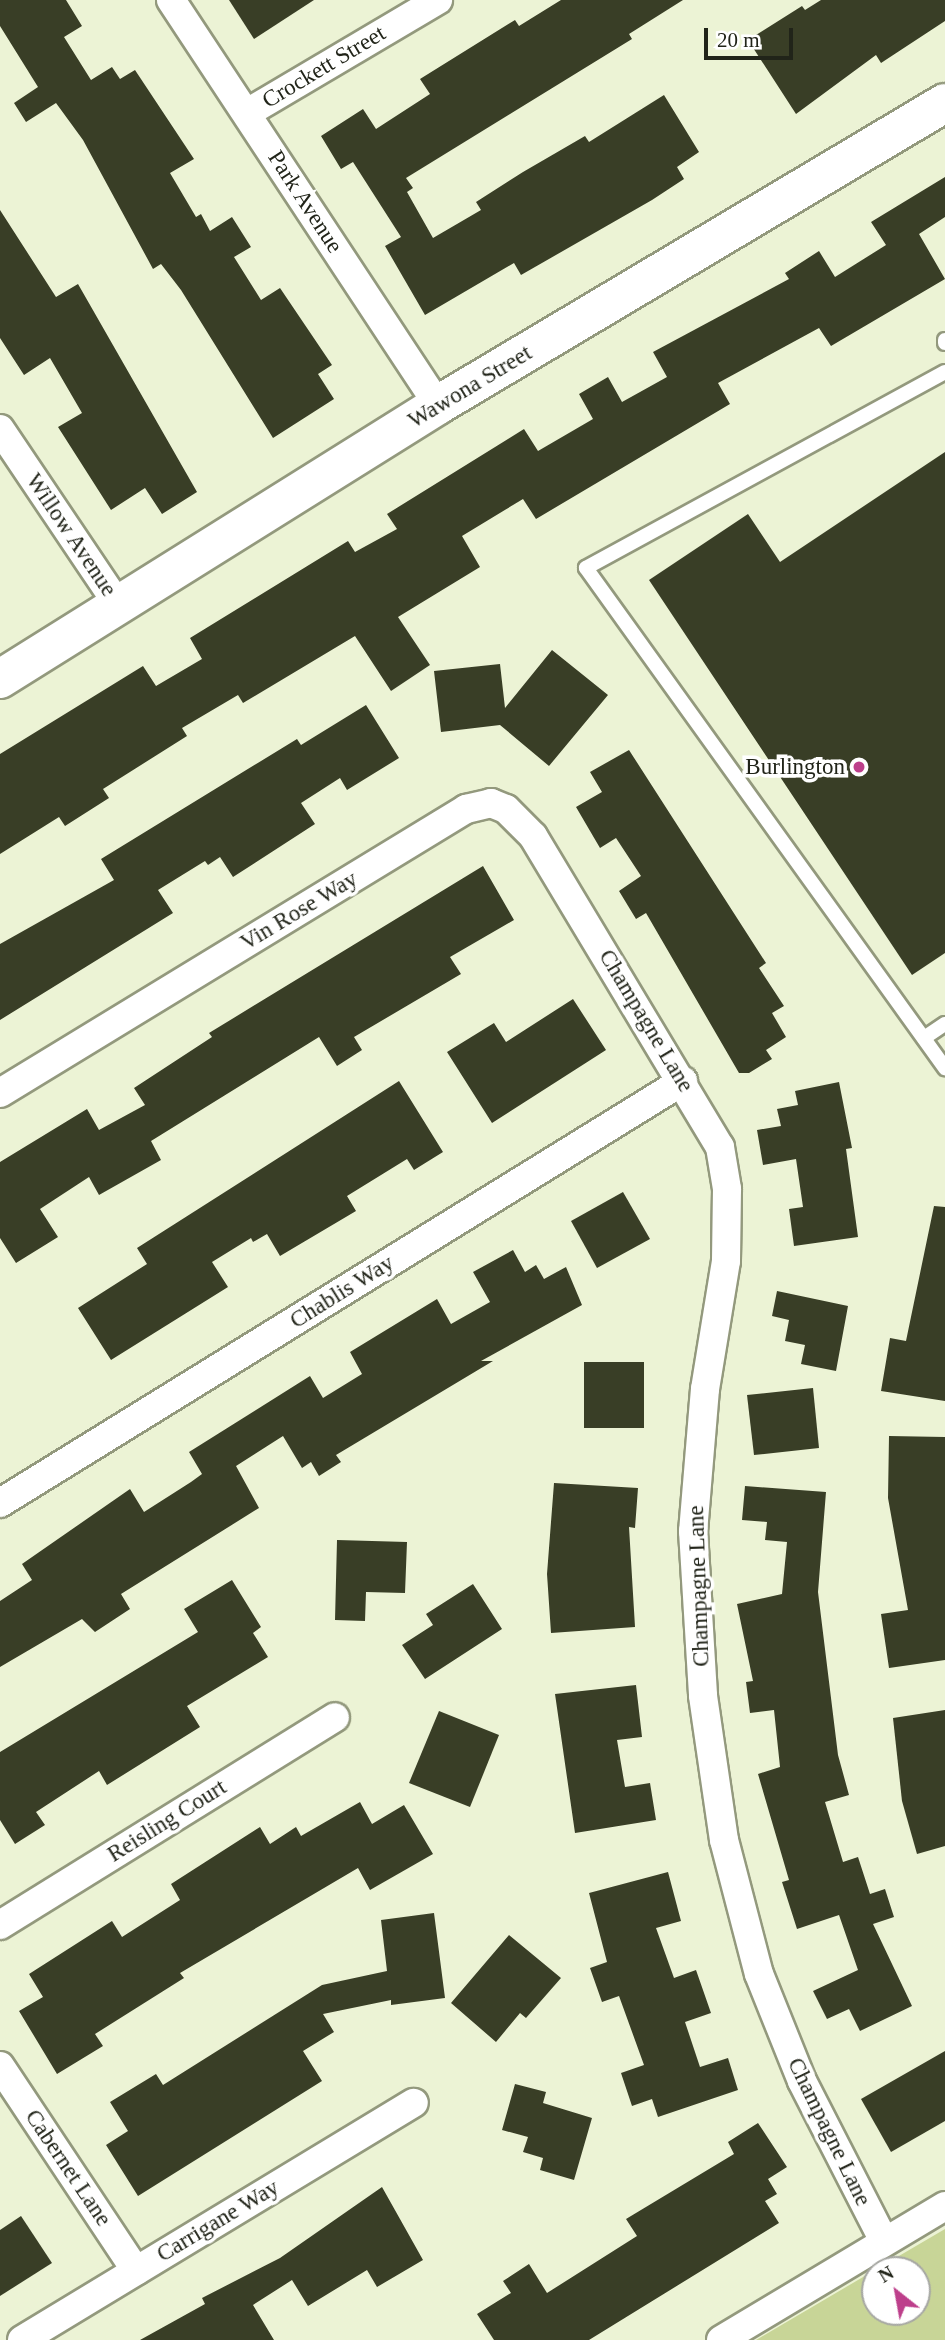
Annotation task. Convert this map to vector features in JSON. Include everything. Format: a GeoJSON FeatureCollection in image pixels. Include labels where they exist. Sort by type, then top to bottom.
{"type":"FeatureCollection","features":[{"type":"Feature","properties":{"kind":"street","name":"Park Avenue"},"geometry":{"type":"LineString","coordinates":[[171,0],[438,405]]}},
{"type":"Feature","properties":{"kind":"street","name":"Crockett Street"},"geometry":{"type":"LineString","coordinates":[[247,113],[438,0]]}},
{"type":"Feature","properties":{"kind":"street","name":"Wawona Street"},"geometry":{"type":"LineString","coordinates":[[0,679],[438,405],[945,103]]}},
{"type":"Feature","properties":{"kind":"street","name":"Willow Avenue"},"geometry":{"type":"LineString","coordinates":[[0,429],[118,606]]}},
{"type":"Feature","properties":{"kind":"street","name":"Vin Rose Way"},"geometry":{"type":"LineString","coordinates":[[0,1093],[466,809],[491,803],[506,809],[533,836],[572,900]]}},
{"type":"Feature","properties":{"kind":"street","name":"Champagne Lane"},"geometry":{"type":"LineString","coordinates":[[572,900],[683,1080],[720,1147],[727,1189],[726,1261],[705,1389],[692,1531],[703,1696],[724,1840],[760,1974],[802,2081],[884,2241]]}},
{"type":"Feature","properties":{"kind":"street","name":"Chablis Way"},"geometry":{"type":"LineString","coordinates":[[0,1503],[683,1080]]}},
{"type":"Feature","properties":{"kind":"street","name":"Reisling Court"},"geometry":{"type":"LineString","coordinates":[[0,1925],[335,1717]]}},
{"type":"Feature","properties":{"kind":"street","name":"Cabernet Lane"},"geometry":{"type":"LineString","coordinates":[[0,2066],[136,2271]]}},
{"type":"Feature","properties":{"kind":"street","name":"Carrigane Way"},"geometry":{"type":"LineString","coordinates":[[22,2340],[414,2103]]}},
{"type":"Feature","properties":{"kind":"street"},"geometry":{"type":"LineString","coordinates":[[721,2340],[945,2206]]}},
{"type":"Feature","properties":{"kind":"lane"},"geometry":{"type":"LineString","coordinates":[[945,372],[586,568],[945,1068]]}},
{"type":"Feature","properties":{"kind":"lane"},"geometry":{"type":"LineString","coordinates":[[924,1038],[945,1024]]}},
{"type":"Feature","properties":{"kind":"green space"},"geometry":{"type":"Polygon","coordinates":[[[945,2229],[945,2340],[756,2340],[861,2278],[861,2326],[931,2326],[931,2256],[899,2256],[945,2229]]]}},
{"type":"Feature","properties":{"kind":"building"},"geometry":{"type":"Polygon","coordinates":[[[0,0],[66,0],[82,26],[64,37],[91,80],[112,67],[120,79],[135,70],[194,159],[170,173],[196,217],[201,214],[210,231],[232,217],[251,247],[234,257],[261,300],[280,288],[332,365],[318,374],[334,399],[273,438],[181,290],[161,264],[153,269],[83,140],[56,103],[26,122],[14,103],[38,87],[0,26],[0,0]]]}},
{"type":"Feature","properties":{"kind":"building"},"geometry":{"type":"Polygon","coordinates":[[[229,0],[314,0],[254,39],[229,0]]]}},
{"type":"Feature","properties":{"kind":"building"},"geometry":{"type":"Polygon","coordinates":[[[561,0],[683,0],[629,34],[632,39],[406,178],[413,188],[407,192],[433,238],[481,210],[476,202],[523,172],[585,136],[589,142],[664,95],[699,152],[677,167],[684,179],[652,200],[521,275],[514,263],[425,315],[385,246],[401,237],[353,162],[341,169],[321,136],[363,109],[376,129],[430,94],[420,79],[515,20],[519,26],[561,0]]]}},
{"type":"Feature","properties":{"kind":"building"},"geometry":{"type":"Polygon","coordinates":[[[821,0],[945,0],[945,21],[881,63],[876,55],[796,114],[748,40],[802,6],[805,10],[821,0]]]}},
{"type":"Feature","properties":{"kind":"building"},"geometry":{"type":"Polygon","coordinates":[[[945,177],[945,217],[919,234],[945,279],[831,346],[819,328],[718,383],[730,404],[536,519],[523,499],[462,536],[480,567],[398,617],[430,665],[391,691],[355,636],[243,703],[238,695],[182,728],[187,736],[103,789],[109,798],[65,826],[59,817],[0,854],[0,754],[143,666],[156,686],[202,659],[190,638],[348,541],[355,552],[397,529],[387,514],[524,429],[538,451],[593,419],[579,394],[608,377],[622,402],[667,377],[653,352],[789,279],[785,273],[819,251],[835,277],[886,245],[871,222],[945,177]]]}},
{"type":"Feature","properties":{"kind":"building"},"geometry":{"type":"Polygon","coordinates":[[[0,210],[56,297],[78,284],[197,492],[162,514],[145,488],[111,510],[58,427],[82,413],[50,358],[24,375],[0,338],[0,210]]]}},
{"type":"Feature","properties":{"kind":"building","name":"Burlington"},"geometry":{"type":"Polygon","coordinates":[[[945,452],[945,953],[912,975],[649,580],[748,514],[780,562],[945,452]]]}},
{"type":"Feature","properties":{"kind":"building"},"geometry":{"type":"Polygon","coordinates":[[[552,650],[608,695],[549,766],[500,725],[441,732],[434,671],[500,664],[505,708],[552,650]]]}},
{"type":"Feature","properties":{"kind":"building"},"geometry":{"type":"Polygon","coordinates":[[[366,705],[399,758],[347,790],[340,778],[301,803],[315,824],[233,877],[220,857],[208,865],[205,861],[158,890],[173,913],[0,1020],[0,944],[114,880],[101,859],[297,739],[301,745],[366,705]]]}},
{"type":"Feature","properties":{"kind":"building"},"geometry":{"type":"Polygon","coordinates":[[[629,750],[766,963],[759,968],[784,1006],[772,1013],[786,1037],[766,1050],[772,1059],[749,1073],[739,1073],[646,913],[636,919],[619,891],[641,876],[616,838],[600,848],[576,807],[602,792],[590,772],[629,750]]]}},
{"type":"Feature","properties":{"kind":"building"},"geometry":{"type":"Polygon","coordinates":[[[483,866],[514,920],[450,957],[461,974],[354,1037],[362,1050],[337,1066],[319,1037],[151,1141],[161,1160],[99,1195],[89,1177],[40,1209],[58,1237],[16,1263],[0,1238],[0,1162],[87,1109],[99,1130],[145,1105],[134,1088],[212,1037],[209,1033],[483,866]]]}},
{"type":"Feature","properties":{"kind":"building"},"geometry":{"type":"Polygon","coordinates":[[[573,999],[606,1050],[492,1123],[447,1052],[494,1023],[506,1042],[573,999]]]}},
{"type":"Feature","properties":{"kind":"building"},"geometry":{"type":"Polygon","coordinates":[[[399,1081],[443,1152],[414,1170],[407,1159],[347,1196],[356,1211],[280,1256],[267,1234],[253,1242],[251,1238],[212,1262],[228,1287],[111,1360],[78,1308],[147,1264],[137,1248],[399,1081]]]}},
{"type":"Feature","properties":{"kind":"building"},"geometry":{"type":"Polygon","coordinates":[[[839,1082],[852,1148],[846,1149],[858,1237],[794,1246],[789,1209],[803,1207],[796,1159],[763,1165],[757,1130],[781,1126],[777,1109],[798,1105],[795,1091],[839,1082]]]}},
{"type":"Feature","properties":{"kind":"building"},"geometry":{"type":"Polygon","coordinates":[[[623,1192],[650,1239],[597,1268],[571,1221],[623,1192]]]}},
{"type":"Feature","properties":{"kind":"building"},"geometry":{"type":"Polygon","coordinates":[[[934,1206],[945,1207],[945,1401],[881,1391],[890,1338],[906,1341],[934,1206]]]}},
{"type":"Feature","properties":{"kind":"building"},"geometry":{"type":"Polygon","coordinates":[[[513,1250],[525,1272],[536,1265],[544,1279],[566,1267],[582,1305],[481,1361],[493,1361],[336,1455],[341,1462],[319,1476],[311,1462],[302,1468],[283,1436],[236,1466],[259,1508],[121,1594],[130,1609],[95,1632],[82,1619],[0,1667],[0,1601],[32,1580],[22,1564],[130,1489],[144,1512],[191,1482],[202,1474],[189,1452],[310,1376],[323,1398],[362,1374],[350,1352],[437,1299],[451,1324],[490,1302],[473,1272],[513,1250]]]}},
{"type":"Feature","properties":{"kind":"building"},"geometry":{"type":"Polygon","coordinates":[[[777,1291],[848,1306],[836,1371],[801,1364],[805,1345],[785,1341],[789,1320],[772,1316],[777,1291]]]}},
{"type":"Feature","properties":{"kind":"building"},"geometry":{"type":"Polygon","coordinates":[[[584,1362],[644,1362],[644,1428],[584,1428],[584,1362]]]}},
{"type":"Feature","properties":{"kind":"building"},"geometry":{"type":"Polygon","coordinates":[[[813,1388],[819,1448],[754,1455],[747,1395],[813,1388]]]}},
{"type":"Feature","properties":{"kind":"building"},"geometry":{"type":"Polygon","coordinates":[[[889,1436],[945,1437],[945,1660],[889,1668],[881,1614],[908,1610],[888,1498],[889,1436]]]}},
{"type":"Feature","properties":{"kind":"building"},"geometry":{"type":"Polygon","coordinates":[[[554,1483],[638,1488],[635,1528],[629,1527],[635,1627],[551,1633],[547,1574],[554,1483]]]}},
{"type":"Feature","properties":{"kind":"building"},"geometry":{"type":"Polygon","coordinates":[[[745,1486],[826,1492],[818,1592],[838,1755],[849,1795],[825,1802],[843,1862],[858,1857],[870,1894],[885,1889],[894,1917],[873,1924],[912,2006],[860,2031],[849,2009],[827,2019],[813,1991],[858,1970],[839,1915],[797,1929],[782,1882],[789,1880],[758,1774],[780,1767],[774,1710],[750,1713],[746,1682],[753,1681],[737,1604],[782,1594],[787,1542],[765,1540],[767,1522],[742,1520],[745,1486]]]}},
{"type":"Feature","properties":{"kind":"building"},"geometry":{"type":"Polygon","coordinates":[[[337,1540],[407,1542],[405,1593],[366,1592],[365,1621],[335,1620],[337,1540]]]}},
{"type":"Feature","properties":{"kind":"building"},"geometry":{"type":"Polygon","coordinates":[[[232,1580],[261,1627],[253,1633],[268,1657],[187,1706],[200,1727],[107,1785],[99,1771],[36,1812],[45,1825],[15,1844],[0,1820],[0,1752],[198,1632],[184,1609],[232,1580]]]}},
{"type":"Feature","properties":{"kind":"building"},"geometry":{"type":"Polygon","coordinates":[[[473,1584],[502,1629],[425,1679],[402,1645],[433,1625],[426,1614],[473,1584]]]}},
{"type":"Feature","properties":{"kind":"building"},"geometry":{"type":"Polygon","coordinates":[[[636,1685],[642,1737],[617,1740],[625,1787],[650,1783],[656,1820],[575,1833],[555,1694],[636,1685]]]}},
{"type":"Feature","properties":{"kind":"building"},"geometry":{"type":"Polygon","coordinates":[[[945,1710],[945,1846],[917,1854],[902,1801],[893,1718],[945,1710]]]}},
{"type":"Feature","properties":{"kind":"building"},"geometry":{"type":"Polygon","coordinates":[[[439,1711],[499,1735],[470,1807],[409,1783],[439,1711]]]}},
{"type":"Feature","properties":{"kind":"building"},"geometry":{"type":"Polygon","coordinates":[[[360,1802],[372,1824],[404,1805],[433,1854],[370,1890],[358,1868],[180,1973],[184,1978],[95,2034],[103,2046],[57,2074],[19,2011],[43,1997],[29,1974],[112,1921],[122,1937],[180,1900],[171,1884],[260,1827],[270,1844],[296,1827],[301,1836],[360,1802]]]}},
{"type":"Feature","properties":{"kind":"building"},"geometry":{"type":"Polygon","coordinates":[[[668,1872],[681,1921],[656,1928],[674,1978],[696,1970],[711,2013],[685,2022],[700,2067],[728,2058],[738,2090],[658,2117],[652,2099],[632,2106],[621,2073],[644,2065],[619,1996],[602,2002],[590,1968],[607,1962],[589,1893],[668,1872]]]}},
{"type":"Feature","properties":{"kind":"building"},"geometry":{"type":"Polygon","coordinates":[[[434,1913],[445,1998],[391,2005],[391,2000],[323,2014],[334,2032],[303,2051],[322,2081],[138,2196],[106,2145],[128,2131],[110,2102],[156,2074],[163,2085],[322,1985],[387,1971],[381,1920],[434,1913]]]}},
{"type":"Feature","properties":{"kind":"building"},"geometry":{"type":"Polygon","coordinates":[[[509,1935],[561,1978],[526,2018],[520,2013],[496,2042],[451,2003],[509,1935]]]}},
{"type":"Feature","properties":{"kind":"building"},"geometry":{"type":"Polygon","coordinates":[[[945,2051],[945,2121],[891,2152],[861,2099],[945,2051]]]}},
{"type":"Feature","properties":{"kind":"building"},"geometry":{"type":"Polygon","coordinates":[[[515,2084],[546,2092],[543,2103],[592,2118],[574,2180],[540,2170],[543,2158],[523,2152],[528,2137],[502,2130],[515,2084]]]}},
{"type":"Feature","properties":{"kind":"building"},"geometry":{"type":"Polygon","coordinates":[[[758,2123],[787,2167],[768,2179],[777,2194],[765,2201],[779,2223],[589,2340],[494,2340],[477,2314],[511,2293],[503,2281],[529,2264],[547,2293],[637,2236],[626,2219],[734,2154],[728,2142],[758,2123]]]}},
{"type":"Feature","properties":{"kind":"building"},"geometry":{"type":"Polygon","coordinates":[[[382,2187],[423,2260],[377,2287],[367,2270],[308,2306],[292,2280],[253,2305],[274,2340],[140,2340],[205,2304],[202,2298],[280,2258],[382,2187]]]}},
{"type":"Feature","properties":{"kind":"building"},"geometry":{"type":"Polygon","coordinates":[[[21,2216],[52,2263],[0,2296],[0,2230],[21,2216]]]}},
{"type":"Feature","properties":{"kind":"place","name":"Burlington"},"geometry":{"type":"Point","coordinates":[859,767]}}]}
